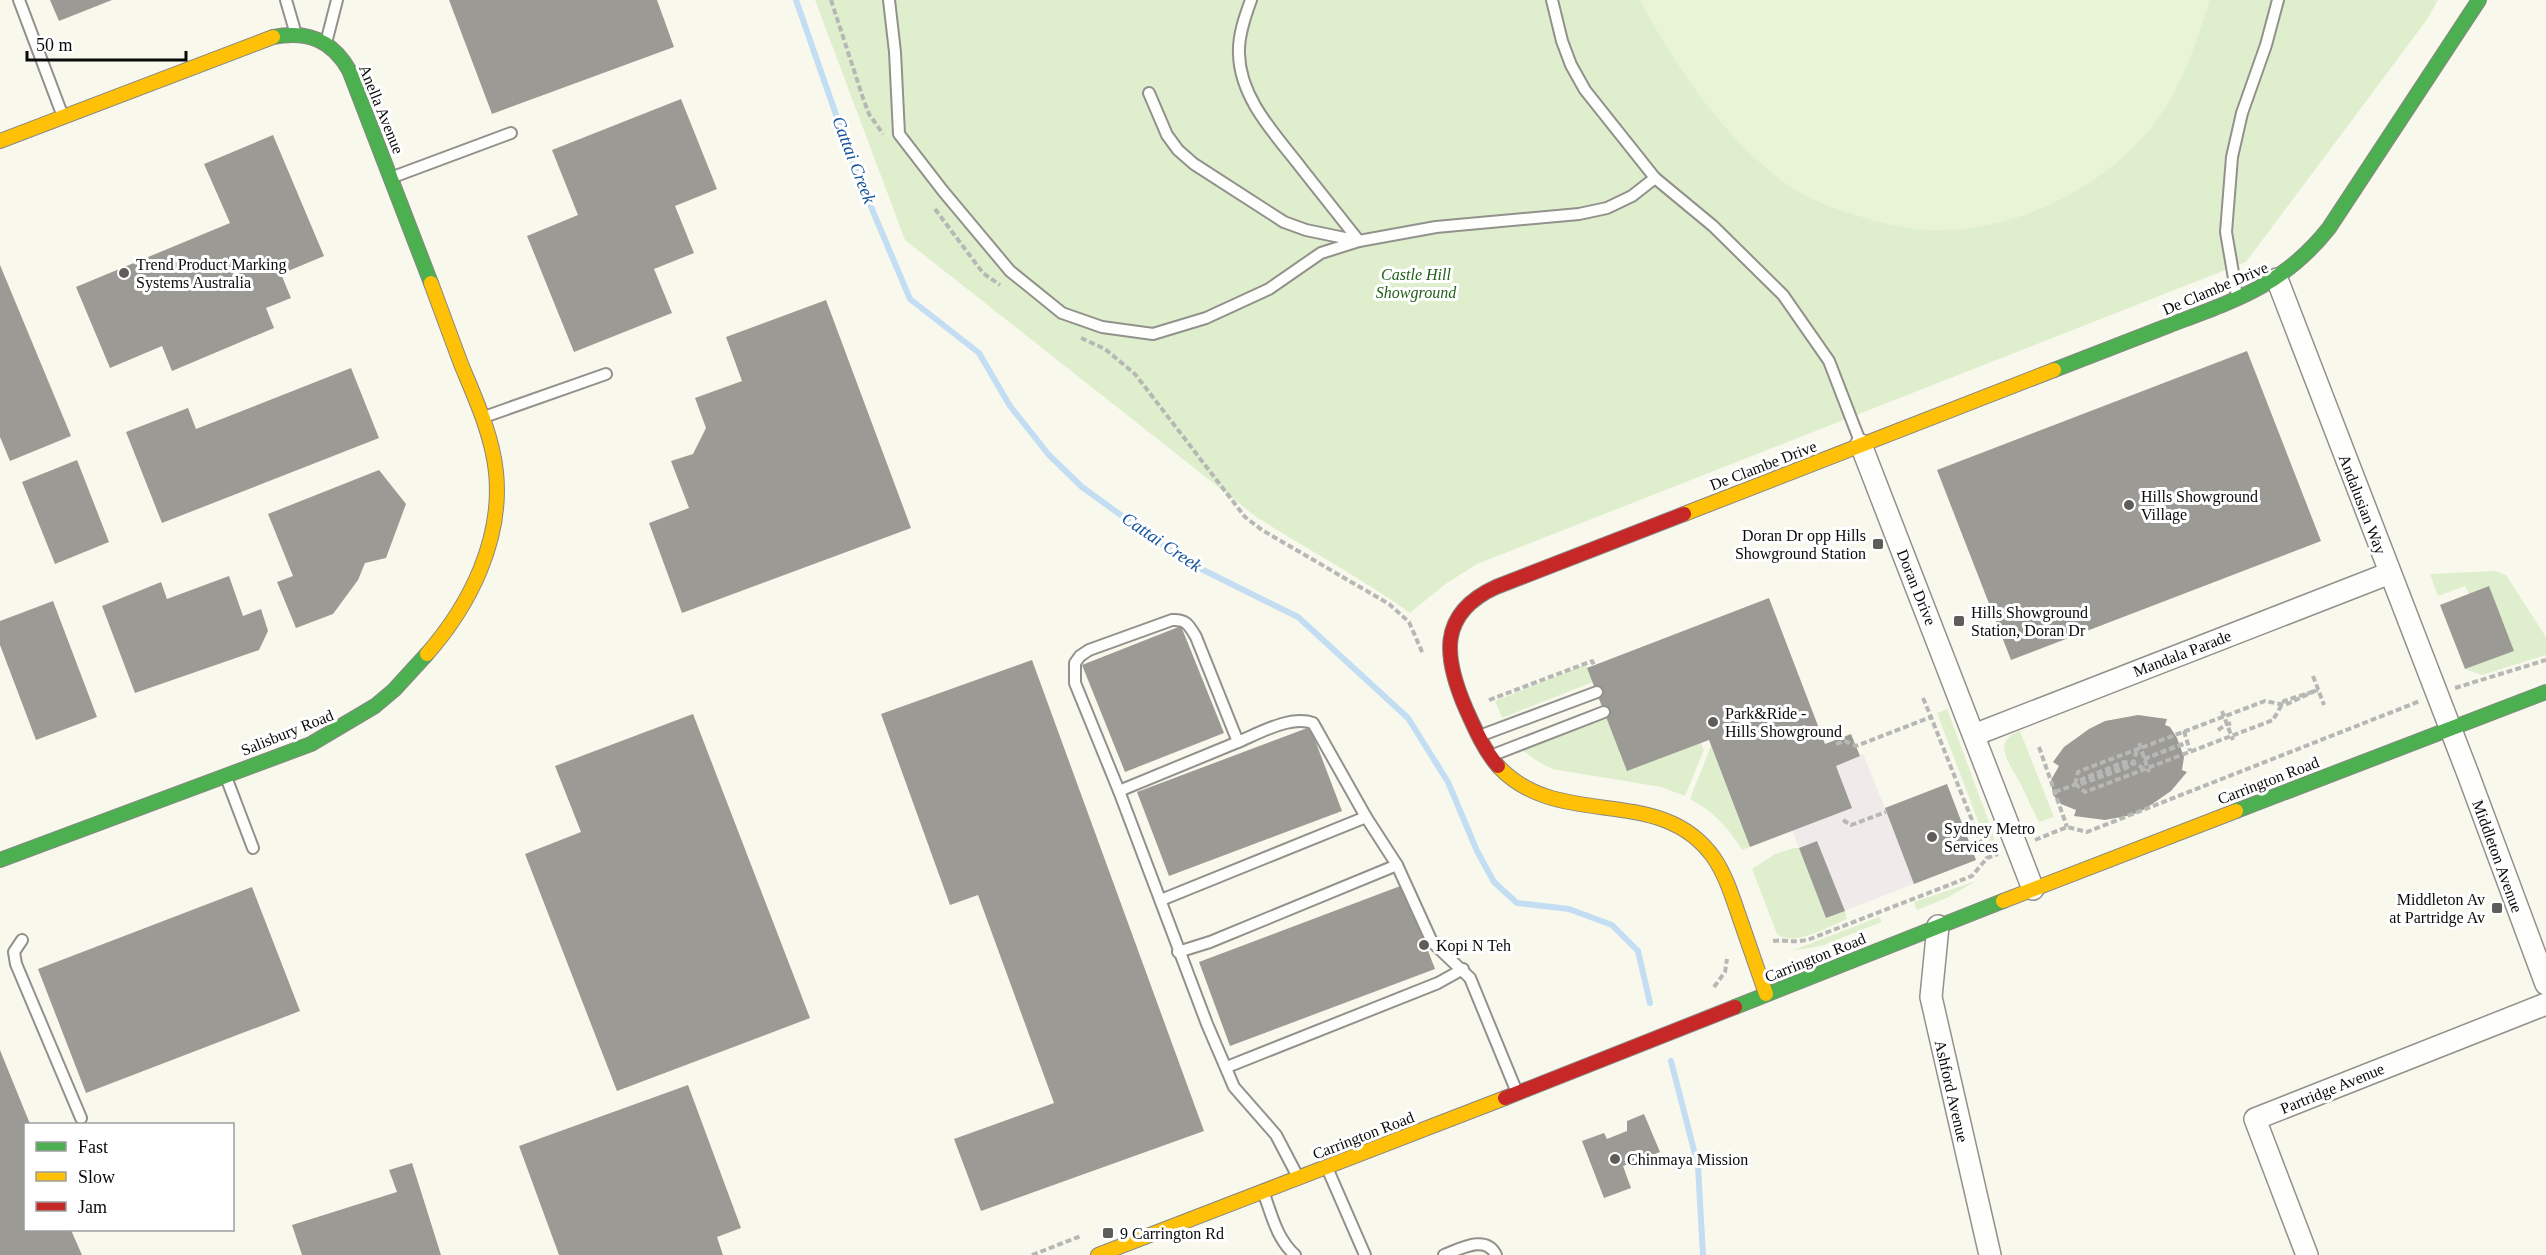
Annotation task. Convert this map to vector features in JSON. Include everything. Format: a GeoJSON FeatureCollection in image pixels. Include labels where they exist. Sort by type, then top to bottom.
{"type":"FeatureCollection","features":[{"type":"Feature","properties":{"kind":"street","name":"De Clambe Drive"},"geometry":{"type":"LineString","coordinates":[[1766,994],[1725,878],[1717,861],[1692,834],[1660,817],[1541,796],[1522,787],[1490,756],[1479,737],[1453,674],[1449,656],[1450,639],[1455,623],[1463,610],[1474,598],[1503,584],[2237,299],[2277,279],[2305,258],[2329,228],[2479,0]]}},
{"type":"Feature","properties":{"kind":"street","name":"Anella Avenue"},"geometry":{"type":"LineString","coordinates":[[0,141],[267,38],[295,34],[318,38],[343,57],[349,70],[392,177],[481,418]]}},
{"type":"Feature","properties":{"kind":"street","name":"Andalusian Way"},"geometry":{"type":"LineString","coordinates":[[2277,279],[2449,728]]}},
{"type":"Feature","properties":{"kind":"street","name":"Salisbury Road"},"geometry":{"type":"LineString","coordinates":[[0,860],[310,744],[349,724],[393,691],[434,644],[476,581],[489,550],[496,518],[497,488],[495,463],[481,418]]}},
{"type":"Feature","properties":{"kind":"street","name":"Doran Drive"},"geometry":{"type":"LineString","coordinates":[[1861,445],[2033,889]]}},
{"type":"Feature","properties":{"kind":"street","name":"Mandala Parade"},"geometry":{"type":"LineString","coordinates":[[1974,735],[2390,573]]}},
{"type":"Feature","properties":{"kind":"street","name":"Carrington Road"},"geometry":{"type":"LineString","coordinates":[[1098,1255],[1517,1093],[2033,889],[2546,692]]}},
{"type":"Feature","properties":{"kind":"street","name":"Middleton Avenue"},"geometry":{"type":"LineString","coordinates":[[2449,728],[2546,984]]}},
{"type":"Feature","properties":{"kind":"street","name":"Ashford Avenue"},"geometry":{"type":"LineString","coordinates":[[1938,926],[1931,997],[1990,1255]]}},
{"type":"Feature","properties":{"kind":"street","name":"Partridge Avenue"},"geometry":{"type":"LineString","coordinates":[[2307,1255],[2255,1119],[2546,1004]]}},
{"type":"Feature","properties":{"kind":"lane"},"geometry":{"type":"LineString","coordinates":[[19,0],[63,117]]}},
{"type":"Feature","properties":{"kind":"lane"},"geometry":{"type":"LineString","coordinates":[[286,0],[295,34]]}},
{"type":"Feature","properties":{"kind":"lane"},"geometry":{"type":"LineString","coordinates":[[326,43],[337,0]]}},
{"type":"Feature","properties":{"kind":"lane"},"geometry":{"type":"LineString","coordinates":[[889,0],[895,52],[899,134],[1010,271],[1062,313],[1102,327],[1153,334],[1216,313],[1269,289],[1321,253],[1359,241],[1436,228],[1579,214],[1607,208],[1632,196],[1655,178]]}},
{"type":"Feature","properties":{"kind":"lane"},"geometry":{"type":"LineString","coordinates":[[1251,0],[1243,27],[1239,53],[1243,80],[1255,106],[1273,131],[1359,241]]}},
{"type":"Feature","properties":{"kind":"lane","name":"Doran Drive"},"geometry":{"type":"LineString","coordinates":[[1552,0],[1562,41],[1571,65],[1585,90],[1655,178],[1713,226],[1783,295],[1829,361],[1861,445]]}},
{"type":"Feature","properties":{"kind":"lane"},"geometry":{"type":"LineString","coordinates":[[2237,299],[2226,232],[2232,157],[2242,113],[2266,45],[2278,0]]}},
{"type":"Feature","properties":{"kind":"lane"},"geometry":{"type":"LineString","coordinates":[[1149,93],[1167,135],[1178,150],[1194,164],[1284,222],[1306,230],[1359,241]]}},
{"type":"Feature","properties":{"kind":"lane"},"geometry":{"type":"LineString","coordinates":[[392,177],[511,133]]}},
{"type":"Feature","properties":{"kind":"lane"},"geometry":{"type":"LineString","coordinates":[[481,418],[606,374]]}},
{"type":"Feature","properties":{"kind":"lane"},"geometry":{"type":"LineString","coordinates":[[1238,742],[1188,624],[1181,619],[1172,620],[1089,650],[1075,663],[1075,683],[1119,790],[1178,951],[1234,1087],[1276,1135],[1298,1177]]}},
{"type":"Feature","properties":{"kind":"lane"},"geometry":{"type":"LineString","coordinates":[[1479,737],[1597,692]]}},
{"type":"Feature","properties":{"kind":"lane"},"geometry":{"type":"LineString","coordinates":[[1490,756],[1604,712]]}},
{"type":"Feature","properties":{"kind":"lane"},"geometry":{"type":"LineString","coordinates":[[1119,790],[1293,722],[1306,720],[1313,723],[1366,817],[1397,866],[1432,942],[1463,969],[1485,1010],[1517,1093]]}},
{"type":"Feature","properties":{"kind":"lane"},"geometry":{"type":"LineString","coordinates":[[225,774],[253,848]]}},
{"type":"Feature","properties":{"kind":"lane"},"geometry":{"type":"LineString","coordinates":[[1161,900],[1366,817]]}},
{"type":"Feature","properties":{"kind":"lane"},"geometry":{"type":"LineString","coordinates":[[1178,951],[1210,942],[1397,866]]}},
{"type":"Feature","properties":{"kind":"lane"},"geometry":{"type":"LineString","coordinates":[[22,940],[14,952],[16,964],[81,1118]]}},
{"type":"Feature","properties":{"kind":"lane"},"geometry":{"type":"LineString","coordinates":[[1227,1067],[1438,983],[1463,969]]}},
{"type":"Feature","properties":{"kind":"lane"},"geometry":{"type":"LineString","coordinates":[[1326,1167],[1365,1255]]}},
{"type":"Feature","properties":{"kind":"lane"},"geometry":{"type":"LineString","coordinates":[[1263,1191],[1279,1236],[1295,1255]]}},
{"type":"Feature","properties":{"kind":"lane"},"geometry":{"type":"LineString","coordinates":[[1444,1255],[1474,1244],[1491,1247],[1496,1255]]}},
{"type":"Feature","properties":{"kind":"path"},"geometry":{"type":"LineString","coordinates":[[831,0],[869,114],[888,140]]}},
{"type":"Feature","properties":{"kind":"path"},"geometry":{"type":"LineString","coordinates":[[930,203],[982,273],[1009,291]]}},
{"type":"Feature","properties":{"kind":"path"},"geometry":{"type":"LineString","coordinates":[[1078,337],[1105,349],[1135,374],[1245,517],[1284,543],[1377,596],[1399,612],[1412,628],[1427,665]]}},
{"type":"Feature","properties":{"kind":"path"},"geometry":{"type":"LineString","coordinates":[[2476,680],[2546,660]]}},
{"type":"Feature","properties":{"kind":"path"},"geometry":{"type":"LineString","coordinates":[[1489,700],[1592,661],[1594,665]]}},
{"type":"Feature","properties":{"kind":"path"},"geometry":{"type":"LineString","coordinates":[[2313,676],[2324,705]]}},
{"type":"Feature","properties":{"kind":"path"},"geometry":{"type":"LineString","coordinates":[[2075,784],[2085,792],[2190,751],[2231,738],[2273,720],[2284,701],[2318,690]]}},
{"type":"Feature","properties":{"kind":"path"},"geometry":{"type":"LineString","coordinates":[[1776,939],[1791,943],[1810,939],[1972,876],[1987,858],[1923,698]]}},
{"type":"Feature","properties":{"kind":"path"},"geometry":{"type":"LineString","coordinates":[[2075,784],[2078,772],[2184,731],[2265,701],[2282,704]]}},
{"type":"Feature","properties":{"kind":"path"},"geometry":{"type":"LineString","coordinates":[[2039,747],[2067,827],[2086,832],[2400,709]]}},
{"type":"Feature","properties":{"kind":"path"},"geometry":{"type":"LineString","coordinates":[[2222,711],[2231,738]]}},
{"type":"Feature","properties":{"kind":"path"},"geometry":{"type":"LineString","coordinates":[[1836,744],[1845,741],[1856,746],[1931,717]]}},
{"type":"Feature","properties":{"kind":"path"},"geometry":{"type":"LineString","coordinates":[[2222,717],[2226,725]]}},
{"type":"Feature","properties":{"kind":"path"},"geometry":{"type":"LineString","coordinates":[[2184,731],[2190,751]]}},
{"type":"Feature","properties":{"kind":"path"},"geometry":{"type":"LineString","coordinates":[[2144,759],[2187,742]]}},
{"type":"Feature","properties":{"kind":"path"},"geometry":{"type":"LineString","coordinates":[[2139,744],[2149,772]]}},
{"type":"Feature","properties":{"kind":"path"},"geometry":{"type":"LineString","coordinates":[[2133,763],[2138,749]]}},
{"type":"Feature","properties":{"kind":"path"},"geometry":{"type":"LineString","coordinates":[[2055,792],[2075,784],[2084,777],[2124,762],[2133,763],[2144,769]]}},
{"type":"Feature","properties":{"kind":"path"},"geometry":{"type":"LineString","coordinates":[[1843,820],[1851,825],[1886,812]]}},
{"type":"Feature","properties":{"kind":"path"},"geometry":{"type":"LineString","coordinates":[[1726,952],[1727,958]]}},
{"type":"Feature","properties":{"kind":"shaded area"},"geometry":{"type":"Polygon","coordinates":[[[1863,754],[1885,808],[1947,784],[1976,860],[1826,918],[1792,830],[1836,766],[1863,754]]]}},
{"type":"Feature","properties":{"kind":"green space","name":"Castle Hill Showground"},"geometry":{"type":"Polygon","coordinates":[[[815,0],[2438,0],[2426,21],[2246,262],[1477,564],[1444,585],[1410,613],[1372,587],[1255,516],[905,240],[815,0]]]}},
{"type":"Feature","properties":{"kind":"green space"},"geometry":{"type":"Polygon","coordinates":[[[1640,0],[2210,0],[2187,65],[2173,95],[2154,124],[2110,168],[2083,187],[2026,214],[1964,229],[1932,230],[1892,225],[1837,209],[1801,193],[1770,171],[1726,128],[1706,104],[1670,52],[1640,0]]]}},
{"type":"Feature","properties":{"kind":"green space"},"geometry":{"type":"Polygon","coordinates":[[[2495,571],[2506,575],[2546,637],[2546,655],[2482,675],[2465,669],[2513,651],[2465,586],[2438,596],[2430,574],[2495,571]]]}},
{"type":"Feature","properties":{"kind":"green space"},"geometry":{"type":"Polygon","coordinates":[[[1586,664],[1593,682],[1502,718],[1495,701],[1586,664]]]}},
{"type":"Feature","properties":{"kind":"green space"},"geometry":{"type":"Polygon","coordinates":[[[1947,709],[1994,840],[1986,842],[1937,713],[1947,709]]]}},
{"type":"Feature","properties":{"kind":"green space"},"geometry":{"type":"Polygon","coordinates":[[[1606,715],[1701,743],[1704,750],[1685,796],[1661,787],[1552,769],[1522,750],[1606,715]]]}},
{"type":"Feature","properties":{"kind":"green space"},"geometry":{"type":"Polygon","coordinates":[[[2020,731],[2054,817],[2039,822],[2005,755],[2006,741],[2011,735],[2020,731]]]}},
{"type":"Feature","properties":{"kind":"green space"},"geometry":{"type":"Polygon","coordinates":[[[1711,746],[1750,847],[1742,850],[1719,820],[1690,799],[1711,746]]]}},
{"type":"Feature","properties":{"kind":"green space"},"geometry":{"type":"Polygon","coordinates":[[[1799,848],[1826,918],[1845,911],[1847,919],[1792,939],[1777,934],[1752,869],[1775,854],[1799,848]]]}},
{"type":"Feature","properties":{"kind":"green space"},"geometry":{"type":"Polygon","coordinates":[[[1976,881],[1947,898],[1917,910],[1914,902],[1976,881]]]}},
{"type":"Feature","properties":{"kind":"green space"},"geometry":{"type":"Polygon","coordinates":[[[1879,917],[1882,922],[1821,946],[1791,951],[1879,917]]]}},
{"type":"Feature","properties":{"kind":"building"},"geometry":{"type":"Polygon","coordinates":[[[50,0],[112,0],[59,21],[50,0]]]}},
{"type":"Feature","properties":{"kind":"building"},"geometry":{"type":"Polygon","coordinates":[[[449,0],[657,0],[674,47],[492,114],[449,0]]]}},
{"type":"Feature","properties":{"kind":"building"},"geometry":{"type":"Polygon","coordinates":[[[681,99],[717,189],[675,206],[694,253],[654,269],[672,313],[574,352],[527,236],[578,215],[552,150],[681,99]]]}},
{"type":"Feature","properties":{"kind":"building"},"geometry":{"type":"Polygon","coordinates":[[[273,135],[324,256],[281,274],[291,298],[266,308],[274,328],[172,371],[162,346],[110,368],[76,287],[230,223],[204,164],[273,135]]]}},
{"type":"Feature","properties":{"kind":"building"},"geometry":{"type":"Polygon","coordinates":[[[0,265],[71,436],[10,461],[0,437],[0,265]]]}},
{"type":"Feature","properties":{"kind":"building"},"geometry":{"type":"Polygon","coordinates":[[[826,300],[911,528],[682,613],[649,523],[689,508],[671,461],[693,454],[706,428],[695,398],[742,381],[726,337],[826,300]]]}},
{"type":"Feature","properties":{"kind":"building","name":"Hills Showground Village"},"geometry":{"type":"Polygon","coordinates":[[[2247,351],[2321,541],[2011,660],[1937,470],[2247,351]]]}},
{"type":"Feature","properties":{"kind":"building"},"geometry":{"type":"Polygon","coordinates":[[[351,368],[379,438],[162,523],[126,432],[188,408],[196,429],[351,368]]]}},
{"type":"Feature","properties":{"kind":"building"},"geometry":{"type":"Polygon","coordinates":[[[77,460],[109,542],[55,564],[22,482],[77,460]]]}},
{"type":"Feature","properties":{"kind":"building"},"geometry":{"type":"Polygon","coordinates":[[[379,470],[406,504],[386,558],[365,563],[358,580],[333,614],[296,628],[277,582],[293,576],[268,514],[379,470]]]}},
{"type":"Feature","properties":{"kind":"building"},"geometry":{"type":"Polygon","coordinates":[[[229,576],[243,616],[261,609],[268,631],[259,650],[135,693],[102,606],[161,582],[167,599],[229,576]]]}},
{"type":"Feature","properties":{"kind":"building"},"geometry":{"type":"Polygon","coordinates":[[[2489,586],[2514,651],[2465,669],[2440,605],[2489,586]]]}},
{"type":"Feature","properties":{"kind":"building","name":"Park&Ride - Hills Showground"},"geometry":{"type":"Polygon","coordinates":[[[1769,598],[1825,744],[1851,734],[1860,756],[1836,766],[1852,808],[1750,847],[1709,740],[1627,771],[1587,668],[1769,598]]]}},
{"type":"Feature","properties":{"kind":"building"},"geometry":{"type":"Polygon","coordinates":[[[53,601],[97,717],[36,740],[0,645],[0,621],[53,601]]]}},
{"type":"Feature","properties":{"kind":"building"},"geometry":{"type":"Polygon","coordinates":[[[1181,626],[1224,733],[1125,772],[1082,665],[1181,626]]]}},
{"type":"Feature","properties":{"kind":"building"},"geometry":{"type":"Polygon","coordinates":[[[1032,660],[1204,1131],[981,1211],[954,1139],[1054,1103],[978,895],[950,905],[881,714],[1032,660]]]}},
{"type":"Feature","properties":{"kind":"building"},"geometry":{"type":"Polygon","coordinates":[[[693,714],[810,1018],[617,1091],[525,854],[581,832],[555,766],[693,714]]]}},
{"type":"Feature","properties":{"kind":"building"},"geometry":{"type":"Polygon","coordinates":[[[2138,715],[2167,719],[2165,725],[2170,727],[2177,738],[2184,757],[2182,770],[2187,772],[2171,791],[2132,815],[2105,820],[2074,816],[2076,810],[2061,804],[2053,795],[2051,780],[2059,766],[2053,762],[2064,747],[2089,729],[2105,721],[2138,715]]]}},
{"type":"Feature","properties":{"kind":"building"},"geometry":{"type":"Polygon","coordinates":[[[1310,727],[1342,811],[1169,876],[1137,792],[1310,727]]]}},
{"type":"Feature","properties":{"kind":"building","name":"Sydney Metro Services"},"geometry":{"type":"Polygon","coordinates":[[[1947,784],[1976,860],[1914,884],[1885,808],[1947,784]]]}},
{"type":"Feature","properties":{"kind":"building"},"geometry":{"type":"Polygon","coordinates":[[[1817,841],[1845,911],[1826,918],[1799,848],[1817,841]]]}},
{"type":"Feature","properties":{"kind":"building"},"geometry":{"type":"Polygon","coordinates":[[[1403,885],[1435,969],[1230,1046],[1199,962],[1403,885]]]}},
{"type":"Feature","properties":{"kind":"building"},"geometry":{"type":"Polygon","coordinates":[[[252,887],[300,1011],[86,1093],[38,969],[252,887]]]}},
{"type":"Feature","properties":{"kind":"building"},"geometry":{"type":"Polygon","coordinates":[[[0,1050],[30,1123],[24,1123],[24,1231],[71,1231],[82,1255],[0,1255],[0,1050]]]}},
{"type":"Feature","properties":{"kind":"building"},"geometry":{"type":"Polygon","coordinates":[[[688,1085],[741,1228],[717,1237],[723,1255],[559,1255],[519,1146],[688,1085]]]}},
{"type":"Feature","properties":{"kind":"building","name":"Chinmaya Mission"},"geometry":{"type":"Polygon","coordinates":[[[1644,1114],[1660,1152],[1623,1166],[1631,1188],[1604,1198],[1582,1141],[1604,1133],[1607,1139],[1627,1131],[1627,1121],[1644,1114]]]}},
{"type":"Feature","properties":{"kind":"building"},"geometry":{"type":"Polygon","coordinates":[[[412,1163],[441,1255],[302,1255],[292,1225],[397,1192],[389,1170],[412,1163]]]}},
{"type":"Feature","properties":{"kind":"waterway","name":"Cattai Creek"},"geometry":{"type":"LineString","coordinates":[[796,0],[855,169],[910,299],[979,353],[1010,406],[1049,455],[1082,487],[1183,560],[1298,617],[1408,718],[1448,782],[1477,851],[1494,882],[1517,903],[1569,909],[1612,925],[1638,951],[1650,1003]]}},
{"type":"Feature","properties":{"kind":"waterway","name":"Cattai Creek"},"geometry":{"type":"LineString","coordinates":[[1671,1061],[1698,1166],[1703,1255]]}},
{"type":"Feature","properties":{"kind":"traffic: fast"},"geometry":{"type":"LineString","coordinates":[[2054,370],[2237,298],[2276,277],[2294,264],[2329,228],[2479,0]]}},
{"type":"Feature","properties":{"kind":"traffic: fast"},"geometry":{"type":"LineString","coordinates":[[273,37],[308,36],[335,51],[349,70],[431,283]]}},
{"type":"Feature","properties":{"kind":"traffic: fast"},"geometry":{"type":"LineString","coordinates":[[0,860],[311,744],[375,706],[394,690],[427,654]]}},
{"type":"Feature","properties":{"kind":"traffic: fast"},"geometry":{"type":"LineString","coordinates":[[2236,811],[2546,692]]}},
{"type":"Feature","properties":{"kind":"traffic: fast"},"geometry":{"type":"LineString","coordinates":[[1735,1007],[2003,901]]}},
{"type":"Feature","properties":{"kind":"traffic: slow"},"geometry":{"type":"LineString","coordinates":[[0,141],[273,37]]}},
{"type":"Feature","properties":{"kind":"traffic: slow"},"geometry":{"type":"LineString","coordinates":[[427,654],[443,635],[470,593],[489,546],[497,497],[494,458],[487,430],[431,283]]}},
{"type":"Feature","properties":{"kind":"traffic: slow"},"geometry":{"type":"LineString","coordinates":[[1684,514],[2054,370]]}},
{"type":"Feature","properties":{"kind":"traffic: slow"},"geometry":{"type":"LineString","coordinates":[[1498,766],[1523,786],[1550,798],[1638,813],[1666,821],[1692,835],[1714,858],[1725,879],[1766,994]]}},
{"type":"Feature","properties":{"kind":"traffic: slow"},"geometry":{"type":"LineString","coordinates":[[2003,901],[2236,811]]}},
{"type":"Feature","properties":{"kind":"traffic: slow"},"geometry":{"type":"LineString","coordinates":[[1098,1255],[1505,1098]]}},
{"type":"Feature","properties":{"kind":"traffic: jam"},"geometry":{"type":"LineString","coordinates":[[1498,766],[1476,732],[1453,672],[1450,655],[1451,639],[1455,624],[1463,610],[1477,598],[1496,587],[1684,514]]}},
{"type":"Feature","properties":{"kind":"traffic: jam"},"geometry":{"type":"LineString","coordinates":[[1505,1098],[1735,1007]]}},
{"type":"Feature","properties":{"kind":"place","name":"Trend Product Marking Systems Australia"},"geometry":{"type":"Point","coordinates":[124,273]}},
{"type":"Feature","properties":{"kind":"place","name":"Hills Showground Village"},"geometry":{"type":"Point","coordinates":[2129,505]}},
{"type":"Feature","properties":{"kind":"place","name":"Doran Dr opp Hills Showground Station"},"geometry":{"type":"Point","coordinates":[1878,544]}},
{"type":"Feature","properties":{"kind":"place","name":"Hills Showground Station, Doran Dr"},"geometry":{"type":"Point","coordinates":[1959,621]}},
{"type":"Feature","properties":{"kind":"place","name":"Park&Ride - Hills Showground"},"geometry":{"type":"Point","coordinates":[1713,722]}},
{"type":"Feature","properties":{"kind":"place","name":"Sydney Metro Services"},"geometry":{"type":"Point","coordinates":[1932,837]}},
{"type":"Feature","properties":{"kind":"place","name":"Middleton Av at Partridge Av"},"geometry":{"type":"Point","coordinates":[2497,908]}},
{"type":"Feature","properties":{"kind":"place","name":"Kopi N Teh"},"geometry":{"type":"Point","coordinates":[1424,945]}},
{"type":"Feature","properties":{"kind":"place","name":"Chinmaya Mission"},"geometry":{"type":"Point","coordinates":[1615,1159]}},
{"type":"Feature","properties":{"kind":"place","name":"9 Carrington Rd"},"geometry":{"type":"Point","coordinates":[1108,1233]}}]}
